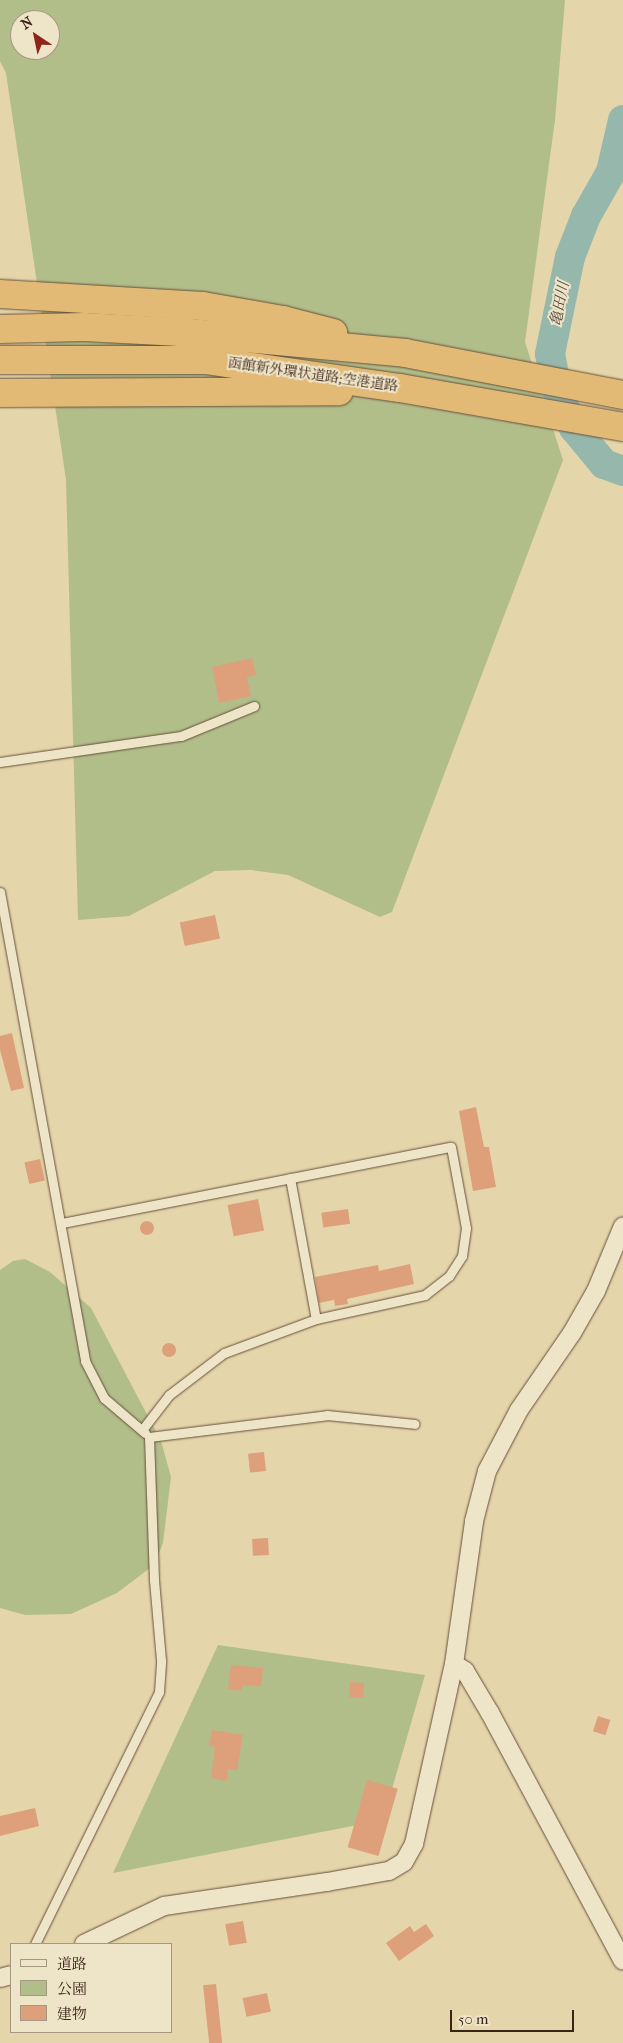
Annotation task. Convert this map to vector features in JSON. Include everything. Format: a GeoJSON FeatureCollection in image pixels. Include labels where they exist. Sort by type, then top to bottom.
{"type":"FeatureCollection","features":[{"type":"Feature","properties":{"kind":"highway"},"geometry":{"type":"LineString","coordinates":[[0,294],[203,306],[283,320],[405,353]]}},
{"type":"Feature","properties":{"kind":"highway","name":"函館新外環状道路;空港道路"},"geometry":{"type":"LineString","coordinates":[[0,329],[84,327],[180,332],[405,353],[623,395]]}},
{"type":"Feature","properties":{"kind":"highway","name":"函館新外環状道路;空港道路"},"geometry":{"type":"LineString","coordinates":[[0,360],[205,360],[400,388],[623,427]]}},
{"type":"Feature","properties":{"kind":"highway"},"geometry":{"type":"LineString","coordinates":[[0,393],[283,393],[400,388]]}},
{"type":"Feature","properties":{"kind":"street"},"geometry":{"type":"LineString","coordinates":[[86,1943],[164,1906],[336,1881],[389,1871],[404,1862],[414,1844],[454,1664],[474,1521],[488,1471],[519,1410],[572,1333],[596,1290],[623,1226]]}},
{"type":"Feature","properties":{"kind":"street"},"geometry":{"type":"LineString","coordinates":[[454,1664],[465,1672],[490,1714],[623,1961]]}},
{"type":"Feature","properties":{"kind":"lane"},"geometry":{"type":"LineString","coordinates":[[0,762],[181,736],[254,706]]}},
{"type":"Feature","properties":{"kind":"lane"},"geometry":{"type":"LineString","coordinates":[[0,892],[62,1223],[85,1361],[104,1398],[149,1437],[154,1580],[161,1660],[159,1692],[35,1943]]}},
{"type":"Feature","properties":{"kind":"lane"},"geometry":{"type":"LineString","coordinates":[[62,1223],[451,1147],[466,1228],[462,1256],[449,1276],[425,1295],[316,1319],[224,1353],[169,1396],[142,1430]]}},
{"type":"Feature","properties":{"kind":"lane"},"geometry":{"type":"LineString","coordinates":[[290,1178],[316,1319]]}},
{"type":"Feature","properties":{"kind":"lane"},"geometry":{"type":"LineString","coordinates":[[149,1437],[327,1415],[415,1424]]}},
{"type":"Feature","properties":{"kind":"green space"},"geometry":{"type":"Polygon","coordinates":[[[0,0],[565,0],[555,120],[525,342],[563,460],[392,912],[380,917],[288,875],[251,870],[215,871],[129,916],[78,920],[66,480],[6,73],[0,61],[0,0]]]}},
{"type":"Feature","properties":{"kind":"green space"},"geometry":{"type":"Polygon","coordinates":[[[25,1259],[50,1272],[91,1308],[161,1441],[171,1477],[163,1543],[154,1565],[117,1593],[71,1614],[25,1615],[0,1608],[0,1270],[13,1261],[25,1259]]]}},
{"type":"Feature","properties":{"kind":"green space"},"geometry":{"type":"Polygon","coordinates":[[[218,1645],[425,1675],[383,1820],[113,1873],[218,1645]]]}},
{"type":"Feature","properties":{"kind":"building"},"geometry":{"type":"Polygon","coordinates":[[[252,658],[256,675],[247,677],[251,696],[219,703],[212,667],[252,658]]]}},
{"type":"Feature","properties":{"kind":"building"},"geometry":{"type":"Polygon","coordinates":[[[215,915],[220,938],[185,946],[180,922],[215,915]]]}},
{"type":"Feature","properties":{"kind":"building"},"geometry":{"type":"Polygon","coordinates":[[[12,1033],[24,1088],[11,1091],[0,1050],[0,1036],[12,1033]]]}},
{"type":"Feature","properties":{"kind":"building"},"geometry":{"type":"Polygon","coordinates":[[[476,1107],[484,1147],[489,1147],[496,1187],[473,1191],[459,1111],[476,1107]]]}},
{"type":"Feature","properties":{"kind":"building"},"geometry":{"type":"Polygon","coordinates":[[[40,1159],[45,1180],[29,1184],[24,1163],[40,1159]]]}},
{"type":"Feature","properties":{"kind":"building"},"geometry":{"type":"Polygon","coordinates":[[[258,1199],[264,1230],[234,1236],[228,1205],[258,1199]]]}},
{"type":"Feature","properties":{"kind":"building"},"geometry":{"type":"Polygon","coordinates":[[[348,1209],[350,1224],[323,1228],[321,1213],[348,1209]]]}},
{"type":"Feature","properties":{"kind":"building"},"geometry":{"type":"Polygon","coordinates":[[[147,1221],[152,1223],[154,1228],[152,1233],[147,1235],[142,1233],[140,1228],[142,1223],[147,1221]]]}},
{"type":"Feature","properties":{"kind":"building"},"geometry":{"type":"Polygon","coordinates":[[[410,1264],[414,1284],[347,1299],[348,1304],[335,1306],[334,1300],[319,1303],[315,1277],[378,1265],[379,1271],[410,1264]]]}},
{"type":"Feature","properties":{"kind":"building"},"geometry":{"type":"Polygon","coordinates":[[[169,1343],[174,1345],[176,1350],[174,1355],[169,1357],[164,1355],[162,1350],[164,1345],[169,1343]]]}},
{"type":"Feature","properties":{"kind":"building"},"geometry":{"type":"Polygon","coordinates":[[[264,1452],[266,1471],[250,1473],[248,1454],[264,1452]]]}},
{"type":"Feature","properties":{"kind":"building"},"geometry":{"type":"Polygon","coordinates":[[[268,1538],[269,1555],[253,1556],[252,1539],[268,1538]]]}},
{"type":"Feature","properties":{"kind":"building"},"geometry":{"type":"Polygon","coordinates":[[[231,1665],[263,1668],[261,1686],[242,1685],[242,1691],[228,1689],[231,1665]]]}},
{"type":"Feature","properties":{"kind":"building"},"geometry":{"type":"Polygon","coordinates":[[[350,1682],[364,1683],[363,1698],[349,1697],[350,1682]]]}},
{"type":"Feature","properties":{"kind":"building"},"geometry":{"type":"Polygon","coordinates":[[[598,1716],[610,1720],[605,1735],[593,1731],[598,1716]]]}},
{"type":"Feature","properties":{"kind":"building"},"geometry":{"type":"Polygon","coordinates":[[[212,1730],[243,1735],[237,1770],[228,1769],[227,1781],[211,1778],[215,1747],[209,1746],[212,1730]]]}},
{"type":"Feature","properties":{"kind":"building"},"geometry":{"type":"Polygon","coordinates":[[[367,1780],[398,1789],[378,1856],[348,1847],[367,1780]]]}},
{"type":"Feature","properties":{"kind":"building"},"geometry":{"type":"Polygon","coordinates":[[[35,1808],[39,1826],[0,1836],[0,1816],[35,1808]]]}},
{"type":"Feature","properties":{"kind":"building"},"geometry":{"type":"Polygon","coordinates":[[[243,1921],[247,1943],[229,1946],[225,1924],[243,1921]]]}},
{"type":"Feature","properties":{"kind":"building"},"geometry":{"type":"Polygon","coordinates":[[[426,1924],[434,1936],[399,1961],[386,1943],[410,1926],[414,1932],[426,1924]]]}},
{"type":"Feature","properties":{"kind":"building"},"geometry":{"type":"Polygon","coordinates":[[[216,1984],[222,2043],[209,2043],[203,1985],[216,1984]]]}},
{"type":"Feature","properties":{"kind":"building"},"geometry":{"type":"Polygon","coordinates":[[[267,1993],[271,2012],[246,2017],[243,1998],[267,1993]]]}},
{"type":"Feature","properties":{"kind":"waterway","name":"亀田川"},"geometry":{"type":"LineString","coordinates":[[623,120],[611,172],[586,216],[570,257],[550,354],[557,391],[574,428],[604,464],[623,471]]}}]}
